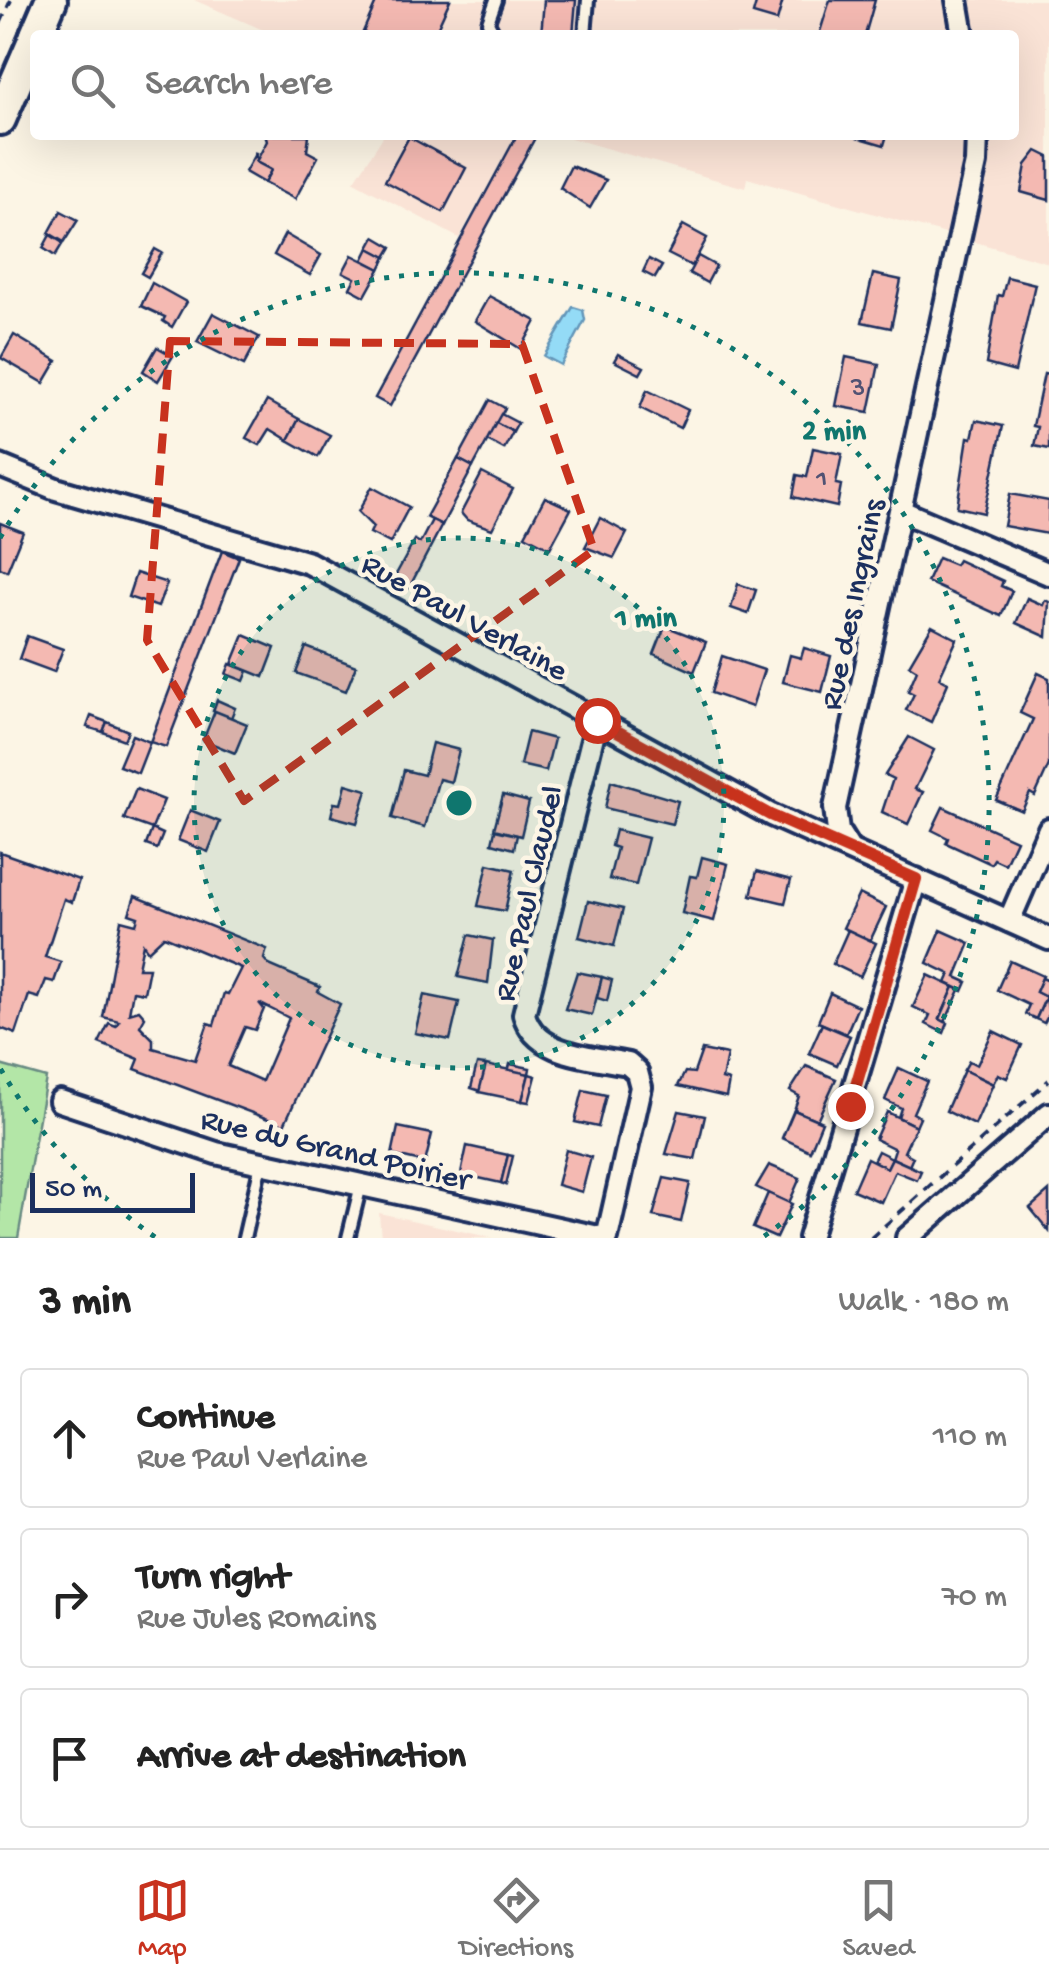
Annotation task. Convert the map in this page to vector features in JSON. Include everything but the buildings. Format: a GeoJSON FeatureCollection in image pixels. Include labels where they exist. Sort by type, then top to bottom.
{"type":"FeatureCollection","features":[{"type":"Feature","properties":{"kind":"main road"},"geometry":{"type":"LineString","coordinates":[[38,30],[51,0]]}},
{"type":"Feature","properties":{"kind":"main road"},"geometry":{"type":"LineString","coordinates":[[0,119],[30,50]]}},
{"type":"Feature","properties":{"kind":"street"},"geometry":{"type":"LineString","coordinates":[[957,0],[963,30]]}},
{"type":"Feature","properties":{"kind":"street","name":"Rue des Ingrains"},"geometry":{"type":"LineString","coordinates":[[848,847],[838,832],[836,808],[976,163],[977,140]]}},
{"type":"Feature","properties":{"kind":"street","name":"Rue Paul Verlaine"},"geometry":{"type":"LineString","coordinates":[[0,466],[56,490],[296,557],[770,815],[1049,939]]}},
{"type":"Feature","properties":{"kind":"street"},"geometry":{"type":"LineString","coordinates":[[901,512],[1049,574]]}},
{"type":"Feature","properties":{"kind":"street","name":"Rue Paul Claudel"},"geometry":{"type":"LineString","coordinates":[[597,720],[524,1014],[528,1029],[542,1044],[628,1064],[637,1072],[641,1086],[605,1238]]}},
{"type":"Feature","properties":{"kind":"street"},"geometry":{"type":"LineString","coordinates":[[1009,920],[1049,829]]}},
{"type":"Feature","properties":{"kind":"street"},"geometry":{"type":"LineString","coordinates":[[808,1238],[916,879]]}},
{"type":"Feature","properties":{"kind":"street","name":"Rue du Grand Poirier"},"geometry":{"type":"LineString","coordinates":[[60,1101],[261,1164],[605,1238]]}},
{"type":"Feature","properties":{"kind":"street"},"geometry":{"type":"LineString","coordinates":[[908,1238],[926,1230],[1049,1114]]}},
{"type":"Feature","properties":{"kind":"lane"},"geometry":{"type":"LineString","coordinates":[[493,30],[488,22],[496,0]]}},
{"type":"Feature","properties":{"kind":"lane"},"geometry":{"type":"LineString","coordinates":[[585,30],[588,0]]}},
{"type":"Feature","properties":{"kind":"lane"},"geometry":{"type":"LineString","coordinates":[[244,1238],[261,1164]]}},
{"type":"Feature","properties":{"kind":"lane"},"geometry":{"type":"LineString","coordinates":[[348,1238],[362,1186]]}},
{"type":"Feature","properties":{"kind":"path"},"geometry":{"type":"LineString","coordinates":[[0,24],[11,0]]}},
{"type":"Feature","properties":{"kind":"path"},"geometry":{"type":"LineString","coordinates":[[871,1238],[1049,1080]]}},
{"type":"Feature","properties":{"kind":"highlighted area"},"geometry":{"type":"Polygon","coordinates":[[[170,341],[522,344],[594,550],[244,801],[147,640],[170,341]]]}},
{"type":"Feature","properties":{"kind":"shaded area"},"geometry":{"type":"Polygon","coordinates":[[[194,0],[1049,0],[1049,263],[747,178],[745,188],[577,140],[1019,140],[1019,30],[263,30],[194,0]]]}},
{"type":"Feature","properties":{"kind":"shaded area"},"geometry":{"type":"Polygon","coordinates":[[[381,140],[513,140],[459,238],[354,182],[381,140]]]}},
{"type":"Feature","properties":{"kind":"shaded area"},"geometry":{"type":"Polygon","coordinates":[[[379,1213],[493,1238],[381,1238],[379,1213]]]}},
{"type":"Feature","properties":{"kind":"green space"},"geometry":{"type":"Polygon","coordinates":[[[0,1065],[46,1078],[18,1238],[0,1238],[0,1065]]]}},
{"type":"Feature","properties":{"kind":"water"},"geometry":{"type":"Polygon","coordinates":[[[573,307],[583,310],[585,320],[561,365],[544,356],[573,307]]]}},
{"type":"Feature","properties":{"kind":"route"},"geometry":{"type":"LineString","coordinates":[[597,720],[770,815],[916,879],[850,1106]]}}]}
